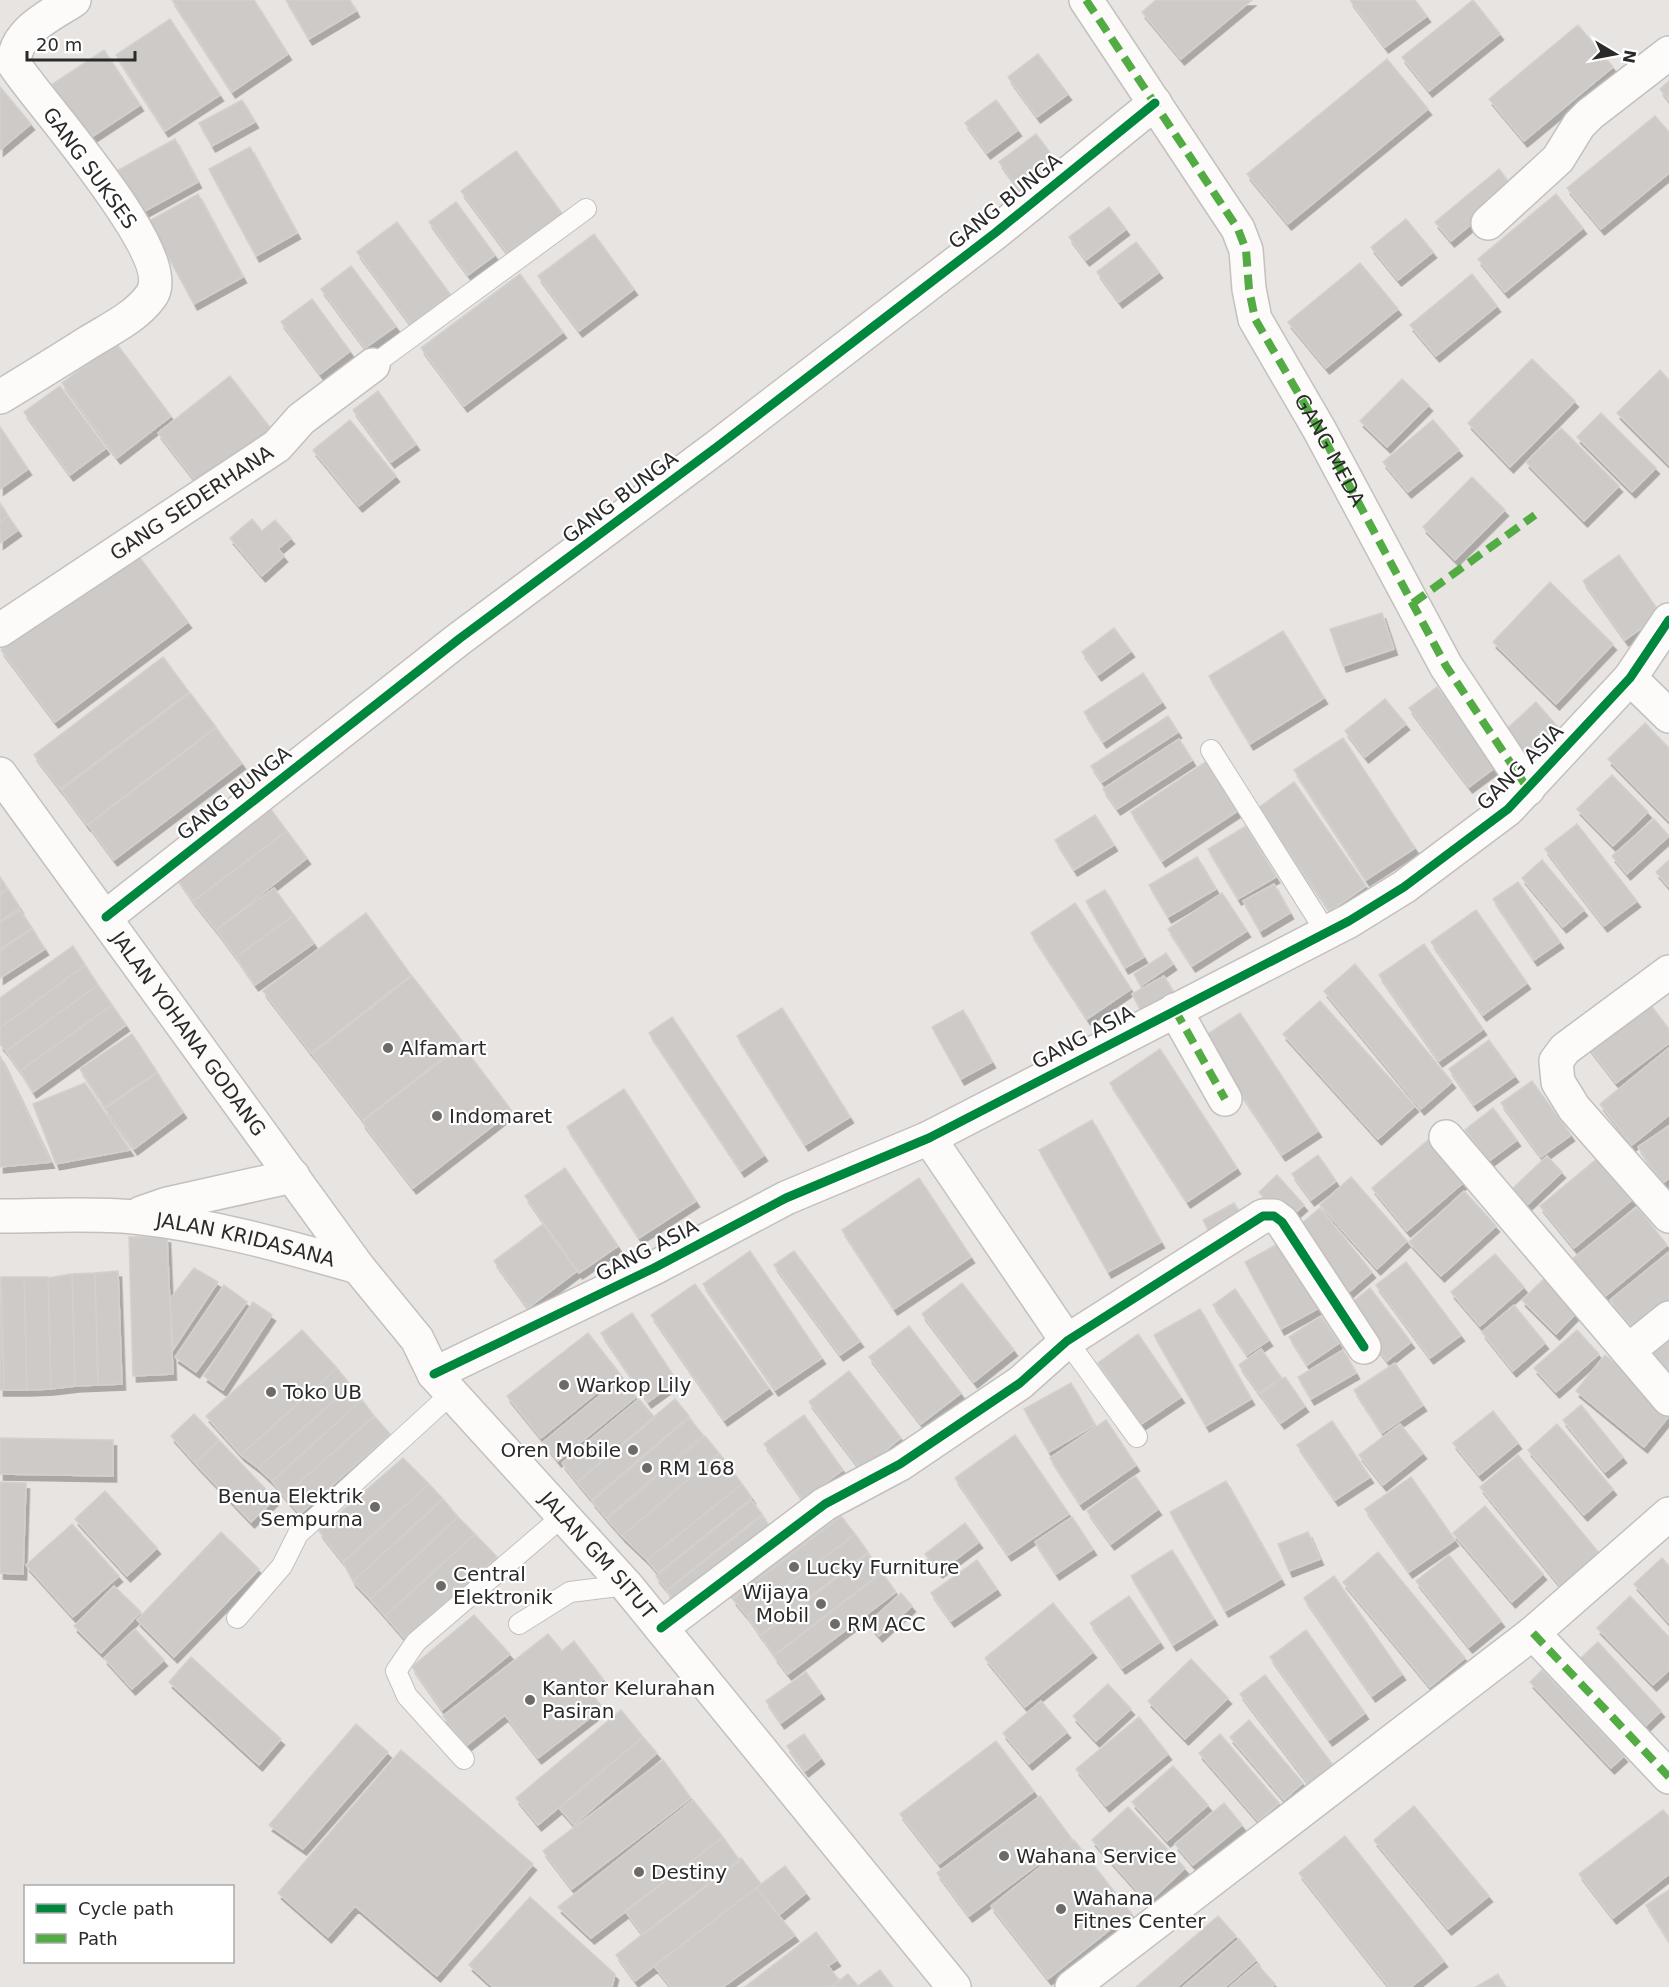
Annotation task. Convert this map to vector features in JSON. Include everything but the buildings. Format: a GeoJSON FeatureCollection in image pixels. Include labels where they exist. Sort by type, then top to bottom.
{"type":"FeatureCollection","features":[{"type":"Feature","properties":{"kind":"street","name":"GANG SUKSES"},"geometry":{"type":"LineString","coordinates":[[0,397],[127,319],[152,295],[156,283],[155,270],[128,216],[103,179],[14,64],[14,51],[20,39],[74,0]]}},
{"type":"Feature","properties":{"kind":"street","name":"GANG MEDA"},"geometry":{"type":"LineString","coordinates":[[1086,0],[1238,229],[1246,250],[1249,289],[1255,320],[1319,429],[1446,666],[1528,789]]}},
{"type":"Feature","properties":{"kind":"street"},"geometry":{"type":"LineString","coordinates":[[1488,223],[1558,159],[1579,125],[1590,114],[1669,53]]}},
{"type":"Feature","properties":{"kind":"street","name":"GANG BUNGA"},"geometry":{"type":"LineString","coordinates":[[106,918],[459,639],[718,446],[976,248],[1155,104]]}},
{"type":"Feature","properties":{"kind":"street","name":"GANG SEDERHANA"},"geometry":{"type":"LineString","coordinates":[[0,630],[277,446],[301,420],[373,365]]}},
{"type":"Feature","properties":{"kind":"street","name":"GANG ASIA"},"geometry":{"type":"LineString","coordinates":[[443,1384],[786,1198],[930,1138],[1326,932],[1404,886],[1508,809],[1528,789],[1630,678],[1669,620]]}},
{"type":"Feature","properties":{"kind":"street"},"geometry":{"type":"LineString","coordinates":[[1630,678],[1669,716]]}},
{"type":"Feature","properties":{"kind":"street","name":"JALAN YOHANA GODANG"},"geometry":{"type":"LineString","coordinates":[[0,774],[293,1176]]}},
{"type":"Feature","properties":{"kind":"street"},"geometry":{"type":"LineString","coordinates":[[1669,972],[1565,1049],[1556,1061],[1558,1082],[1570,1103],[1669,1216]]}},
{"type":"Feature","properties":{"kind":"street"},"geometry":{"type":"LineString","coordinates":[[1174,1010],[1225,1099]]}},
{"type":"Feature","properties":{"kind":"street"},"geometry":{"type":"LineString","coordinates":[[1446,1137],[1669,1399]]}},
{"type":"Feature","properties":{"kind":"street"},"geometry":{"type":"LineString","coordinates":[[930,1138],[1067,1341]]}},
{"type":"Feature","properties":{"kind":"street","name":"JALAN KRIDASANA"},"geometry":{"type":"LineString","coordinates":[[131,1217],[167,1204],[293,1176]]}},
{"type":"Feature","properties":{"kind":"street","name":"JALAN GM SITUT"},"geometry":{"type":"LineString","coordinates":[[293,1176],[358,1267],[417,1339],[443,1384],[626,1585],[954,1987]]}},
{"type":"Feature","properties":{"kind":"street"},"geometry":{"type":"LineString","coordinates":[[661,1628],[825,1504],[900,1464],[1020,1383],[1067,1341],[1263,1216],[1269,1215],[1282,1222],[1364,1347]]}},
{"type":"Feature","properties":{"kind":"street","name":"JALAN KRIDASANA"},"geometry":{"type":"LineString","coordinates":[[0,1216],[131,1217],[246,1235],[358,1267]]}},
{"type":"Feature","properties":{"kind":"street"},"geometry":{"type":"LineString","coordinates":[[1628,1351],[1669,1318]]}},
{"type":"Feature","properties":{"kind":"street"},"geometry":{"type":"LineString","coordinates":[[1072,1987],[1533,1633],[1669,1514]]}},
{"type":"Feature","properties":{"kind":"street"},"geometry":{"type":"LineString","coordinates":[[1533,1633],[1669,1777]]}},
{"type":"Feature","properties":{"kind":"lane"},"geometry":{"type":"LineString","coordinates":[[373,365],[586,209]]}},
{"type":"Feature","properties":{"kind":"lane"},"geometry":{"type":"LineString","coordinates":[[1211,750],[1326,932]]}},
{"type":"Feature","properties":{"kind":"lane"},"geometry":{"type":"LineString","coordinates":[[1067,1341],[1137,1437]]}},
{"type":"Feature","properties":{"kind":"lane"},"geometry":{"type":"LineString","coordinates":[[237,1618],[282,1566],[298,1534],[443,1384]]}},
{"type":"Feature","properties":{"kind":"lane"},"geometry":{"type":"LineString","coordinates":[[464,1759],[407,1696],[396,1671],[416,1642],[563,1516]]}},
{"type":"Feature","properties":{"kind":"lane"},"geometry":{"type":"LineString","coordinates":[[519,1624],[570,1592],[626,1585]]}},
{"type":"Feature","properties":{"kind":"marked path"},"geometry":{"type":"LineString","coordinates":[[1086,0],[1238,229],[1246,250],[1249,289],[1255,319],[1319,429],[1446,666],[1528,789]]}},
{"type":"Feature","properties":{"kind":"marked path"},"geometry":{"type":"LineString","coordinates":[[1413,603],[1535,515]]}},
{"type":"Feature","properties":{"kind":"marked path"},"geometry":{"type":"LineString","coordinates":[[1175,1010],[1225,1099]]}},
{"type":"Feature","properties":{"kind":"marked path"},"geometry":{"type":"LineString","coordinates":[[1533,1633],[1669,1777]]}},
{"type":"Feature","properties":{"kind":"cycle path"},"geometry":{"type":"LineString","coordinates":[[106,917],[459,639],[718,446],[995,233],[1155,103]]}},
{"type":"Feature","properties":{"kind":"cycle path"},"geometry":{"type":"LineString","coordinates":[[434,1374],[654,1268],[786,1198],[929,1138],[1349,921],[1404,887],[1508,809],[1630,678],[1669,620]]}},
{"type":"Feature","properties":{"kind":"cycle path"},"geometry":{"type":"LineString","coordinates":[[661,1628],[825,1504],[900,1464],[1020,1383],[1067,1341],[1263,1216],[1274,1216],[1282,1222],[1364,1347]]}},
{"type":"Feature","properties":{"kind":"place","name":"Alfamart"},"geometry":{"type":"Point","coordinates":[388,1048]}},
{"type":"Feature","properties":{"kind":"place","name":"Indomaret"},"geometry":{"type":"Point","coordinates":[437,1116]}},
{"type":"Feature","properties":{"kind":"place","name":"Warkop Lily"},"geometry":{"type":"Point","coordinates":[564,1385]}},
{"type":"Feature","properties":{"kind":"place","name":"Toko UB"},"geometry":{"type":"Point","coordinates":[271,1392]}},
{"type":"Feature","properties":{"kind":"place","name":"Oren Mobile"},"geometry":{"type":"Point","coordinates":[633,1450]}},
{"type":"Feature","properties":{"kind":"place","name":"RM 168"},"geometry":{"type":"Point","coordinates":[647,1468]}},
{"type":"Feature","properties":{"kind":"place","name":"Benua Elektrik Sempurna"},"geometry":{"type":"Point","coordinates":[375,1507]}},
{"type":"Feature","properties":{"kind":"place","name":"Lucky Furniture"},"geometry":{"type":"Point","coordinates":[794,1567]}},
{"type":"Feature","properties":{"kind":"place","name":"Central Elektronik"},"geometry":{"type":"Point","coordinates":[441,1586]}},
{"type":"Feature","properties":{"kind":"place","name":"Wijaya Mobil"},"geometry":{"type":"Point","coordinates":[821,1604]}},
{"type":"Feature","properties":{"kind":"place","name":"RM ACC"},"geometry":{"type":"Point","coordinates":[835,1624]}},
{"type":"Feature","properties":{"kind":"place","name":"Kantor Kelurahan Pasiran"},"geometry":{"type":"Point","coordinates":[530,1700]}},
{"type":"Feature","properties":{"kind":"place","name":"Wahana Service"},"geometry":{"type":"Point","coordinates":[1004,1856]}},
{"type":"Feature","properties":{"kind":"place","name":"Destiny"},"geometry":{"type":"Point","coordinates":[639,1872]}},
{"type":"Feature","properties":{"kind":"place","name":"Wahana Fitnes Center"},"geometry":{"type":"Point","coordinates":[1061,1909]}}]}
